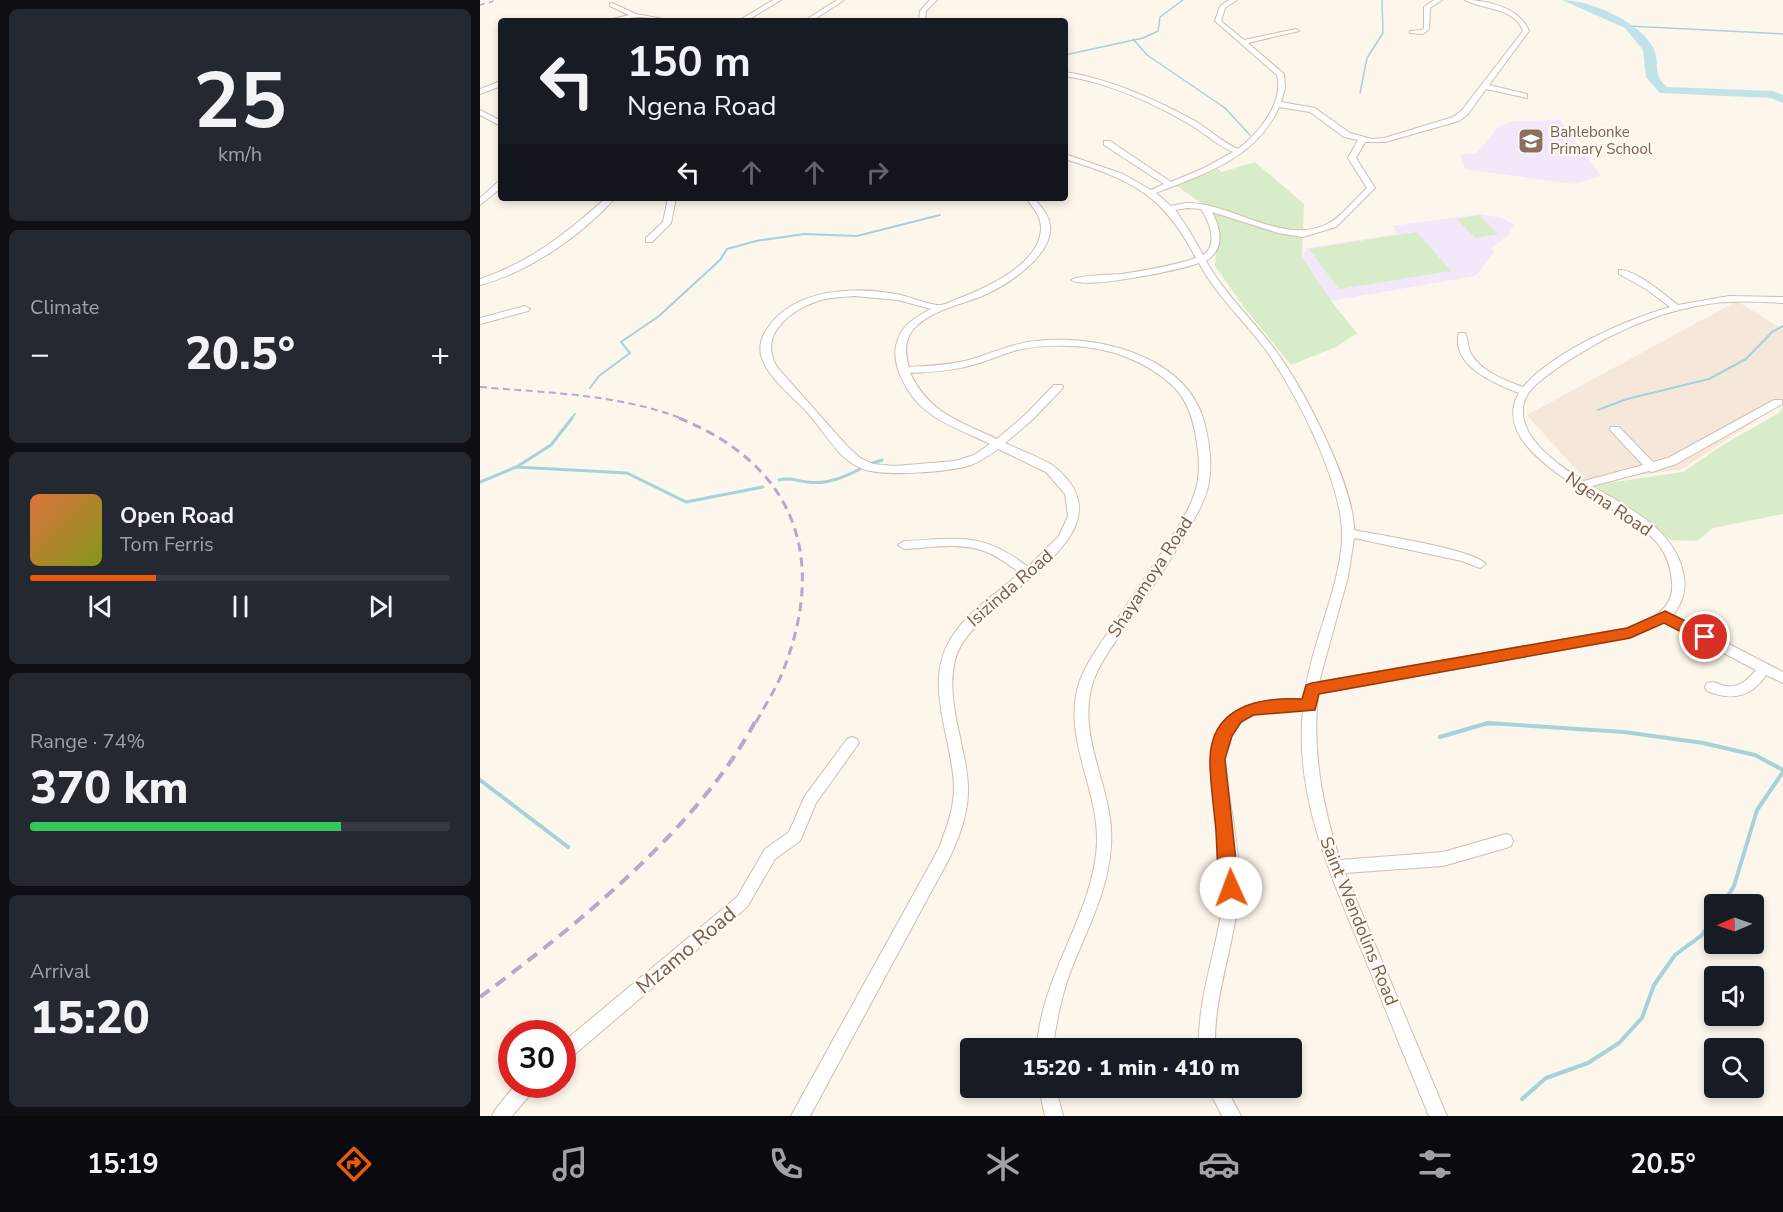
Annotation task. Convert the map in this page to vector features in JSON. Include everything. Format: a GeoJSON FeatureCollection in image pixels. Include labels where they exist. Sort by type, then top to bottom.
{"type":"FeatureCollection","features":[{"type":"Feature","properties":{"kind":"street"},"geometry":{"type":"LineString","coordinates":[[746,18],[778,0]]}},
{"type":"Feature","properties":{"kind":"street"},"geometry":{"type":"LineString","coordinates":[[812,18],[841,0]]}},
{"type":"Feature","properties":{"kind":"street"},"geometry":{"type":"LineString","coordinates":[[922,18],[923,11],[934,0]]}},
{"type":"Feature","properties":{"kind":"street"},"geometry":{"type":"LineString","coordinates":[[1150,193],[1239,152],[1267,128],[1282,84],[1280,74],[1217,19],[1222,7],[1234,0]]}},
{"type":"Feature","properties":{"kind":"street"},"geometry":{"type":"LineString","coordinates":[[1412,32],[1425,30],[1428,24],[1427,7],[1439,0]]}},
{"type":"Feature","properties":{"kind":"street"},"geometry":{"type":"LineString","coordinates":[[1277,104],[1312,110],[1347,135],[1362,140],[1385,140],[1456,119],[1465,112],[1521,39],[1526,28],[1514,15],[1468,0]]}},
{"type":"Feature","properties":{"kind":"street"},"geometry":{"type":"LineString","coordinates":[[612,4],[634,15]]}},
{"type":"Feature","properties":{"kind":"street"},"geometry":{"type":"LineString","coordinates":[[621,18],[634,15],[661,18]]}},
{"type":"Feature","properties":{"kind":"street"},"geometry":{"type":"LineString","coordinates":[[1242,42],[1296,31]]}},
{"type":"Feature","properties":{"kind":"street"},"geometry":{"type":"LineString","coordinates":[[1068,75],[1094,80],[1166,110],[1197,125],[1219,144],[1239,152]]}},
{"type":"Feature","properties":{"kind":"street"},"geometry":{"type":"LineString","coordinates":[[482,90],[498,84]]}},
{"type":"Feature","properties":{"kind":"street"},"geometry":{"type":"LineString","coordinates":[[1484,86],[1524,96]]}},
{"type":"Feature","properties":{"kind":"street"},"geometry":{"type":"LineString","coordinates":[[482,90],[498,92]]}},
{"type":"Feature","properties":{"kind":"street"},"geometry":{"type":"LineString","coordinates":[[480,112],[498,122]]}},
{"type":"Feature","properties":{"kind":"street"},"geometry":{"type":"LineString","coordinates":[[1169,208],[1187,205],[1204,207],[1287,233],[1320,231],[1332,225],[1371,188],[1352,158],[1362,140]]}},
{"type":"Feature","properties":{"kind":"street"},"geometry":{"type":"LineString","coordinates":[[1107,143],[1169,184]]}},
{"type":"Feature","properties":{"kind":"street","name":"Saint Wendolins Road"},"geometry":{"type":"LineString","coordinates":[[1068,157],[1126,178],[1169,208],[1216,285],[1262,339],[1284,372],[1341,488],[1348,533],[1346,554],[1309,705],[1312,781],[1322,831],[1335,867],[1438,1116]]}},
{"type":"Feature","properties":{"kind":"street"},"geometry":{"type":"LineString","coordinates":[[480,202],[498,187]]}},
{"type":"Feature","properties":{"kind":"street"},"geometry":{"type":"LineString","coordinates":[[480,282],[505,274],[531,261],[608,201]]}},
{"type":"Feature","properties":{"kind":"street"},"geometry":{"type":"LineString","coordinates":[[649,240],[667,223],[671,201]]}},
{"type":"Feature","properties":{"kind":"street","name":"Isizinda Road"},"geometry":{"type":"LineString","coordinates":[[800,1116],[945,852],[955,827],[961,801],[961,784],[944,707],[943,686],[946,666],[956,639],[969,622],[1062,543],[1075,518],[1074,500],[1062,478],[1050,469],[928,408],[919,398],[904,370],[900,354],[904,336],[921,318],[938,308],[987,289],[1023,265],[1043,244],[1047,233],[1047,222],[1042,211],[1033,201]]}},
{"type":"Feature","properties":{"kind":"street"},"geometry":{"type":"LineString","coordinates":[[1076,280],[1107,280],[1202,262],[1213,250],[1214,224],[1204,207]]}},
{"type":"Feature","properties":{"kind":"street"},"geometry":{"type":"LineString","coordinates":[[1622,272],[1649,287],[1677,308]]}},
{"type":"Feature","properties":{"kind":"street"},"geometry":{"type":"LineString","coordinates":[[938,308],[877,293],[849,293],[820,298],[797,308],[776,323],[766,343],[766,354],[787,383],[854,459],[865,466],[893,470],[960,464],[977,458],[1048,399],[1058,387]]}},
{"type":"Feature","properties":{"kind":"street"},"geometry":{"type":"LineString","coordinates":[[1462,334],[1466,354],[1477,368],[1524,392],[1538,377],[1594,339],[1610,331],[1677,308],[1727,299],[1783,300]]}},
{"type":"Feature","properties":{"kind":"street"},"geometry":{"type":"LineString","coordinates":[[480,321],[525,309]]}},
{"type":"Feature","properties":{"kind":"street","name":"Shayamoya Road"},"geometry":{"type":"LineString","coordinates":[[904,370],[958,366],[1033,344],[1092,345],[1127,354],[1157,368],[1182,389],[1196,410],[1205,466],[1203,487],[1181,529],[1095,663],[1083,692],[1081,731],[1102,819],[1104,848],[1096,885],[1051,1007],[1046,1038]]}},
{"type":"Feature","properties":{"kind":"street","name":"Ngena Road"},"geometry":{"type":"LineString","coordinates":[[1524,392],[1519,415],[1528,441],[1541,456],[1650,529],[1675,561],[1679,579],[1679,595],[1673,608],[1665,616]]}},
{"type":"Feature","properties":{"kind":"street"},"geometry":{"type":"LineString","coordinates":[[1582,485],[1652,468],[1688,454],[1778,402]]}},
{"type":"Feature","properties":{"kind":"street"},"geometry":{"type":"LineString","coordinates":[[1615,429],[1652,468]]}},
{"type":"Feature","properties":{"kind":"street"},"geometry":{"type":"LineString","coordinates":[[1348,533],[1443,552],[1480,564]]}},
{"type":"Feature","properties":{"kind":"street"},"geometry":{"type":"LineString","coordinates":[[904,545],[967,544],[981,546],[995,550],[1027,572]]}},
{"type":"Feature","properties":{"kind":"street"},"geometry":{"type":"LineString","coordinates":[[1312,689],[1630,633],[1665,616],[1783,678]]}},
{"type":"Feature","properties":{"kind":"street"},"geometry":{"type":"LineString","coordinates":[[1712,687],[1726,693],[1734,693],[1754,682],[1764,668]]}},
{"type":"Feature","properties":{"kind":"street"},"geometry":{"type":"LineString","coordinates":[[1207,1038],[1206,1017],[1231,908],[1231,868],[1217,759],[1219,749],[1224,734],[1235,717],[1250,709],[1283,704],[1309,705]]}},
{"type":"Feature","properties":{"kind":"street","name":"Mzamo Road"},"geometry":{"type":"LineString","coordinates":[[576,1042],[742,902],[770,854],[795,836],[810,800],[852,743]]}},
{"type":"Feature","properties":{"kind":"street"},"geometry":{"type":"LineString","coordinates":[[1335,867],[1443,859],[1506,841]]}},
{"type":"Feature","properties":{"kind":"street"},"geometry":{"type":"LineString","coordinates":[[501,1116],[516,1098]]}},
{"type":"Feature","properties":{"kind":"street"},"geometry":{"type":"LineString","coordinates":[[1050,1098],[1054,1116]]}},
{"type":"Feature","properties":{"kind":"street"},"geometry":{"type":"LineString","coordinates":[[1222,1098],[1232,1116]]}},
{"type":"Feature","properties":{"kind":"shaded area","name":"Bahlebonke Primary School"},"geometry":{"type":"Polygon","coordinates":[[[1560,120],[1601,176],[1573,184],[1465,169],[1461,154],[1476,154],[1498,127],[1514,121],[1560,120]]]}},
{"type":"Feature","properties":{"kind":"shaded area"},"geometry":{"type":"Polygon","coordinates":[[[1480,214],[1502,218],[1514,225],[1508,236],[1491,248],[1494,253],[1475,276],[1331,301],[1302,257],[1307,248],[1398,234],[1392,226],[1480,214]]]}},
{"type":"Feature","properties":{"kind":"shaded area"},"geometry":{"type":"Polygon","coordinates":[[[1737,301],[1783,330],[1783,403],[1682,469],[1588,483],[1527,415],[1737,301]]]}},
{"type":"Feature","properties":{"kind":"green space"},"geometry":{"type":"Polygon","coordinates":[[[1255,162],[1304,204],[1302,257],[1331,301],[1357,333],[1336,347],[1291,365],[1243,306],[1215,266],[1218,222],[1204,205],[1174,184],[1216,167],[1222,172],[1255,162]]]}},
{"type":"Feature","properties":{"kind":"green space"},"geometry":{"type":"Polygon","coordinates":[[[1479,215],[1498,234],[1475,238],[1457,219],[1479,215]]]}},
{"type":"Feature","properties":{"kind":"green space"},"geometry":{"type":"Polygon","coordinates":[[[1417,232],[1451,271],[1339,289],[1309,249],[1417,232]]]}},
{"type":"Feature","properties":{"kind":"green space"},"geometry":{"type":"Polygon","coordinates":[[[1783,407],[1783,514],[1713,528],[1697,541],[1671,540],[1594,485],[1683,472],[1724,444],[1779,413],[1783,407]]]}},
{"type":"Feature","properties":{"kind":"waterway"},"geometry":{"type":"LineString","coordinates":[[1134,40],[1158,31],[1160,17],[1183,0]]}},
{"type":"Feature","properties":{"kind":"waterway"},"geometry":{"type":"LineString","coordinates":[[1360,93],[1367,58],[1383,33],[1382,0]]}},
{"type":"Feature","properties":{"kind":"waterway"},"geometry":{"type":"LineString","coordinates":[[1567,0],[1629,26],[1649,50],[1652,77],[1664,90],[1773,95],[1783,99]]}},
{"type":"Feature","properties":{"kind":"waterway"},"geometry":{"type":"LineString","coordinates":[[1629,26],[1783,34]]}},
{"type":"Feature","properties":{"kind":"waterway"},"geometry":{"type":"LineString","coordinates":[[1068,54],[1134,40]]}},
{"type":"Feature","properties":{"kind":"waterway"},"geometry":{"type":"LineString","coordinates":[[1134,40],[1147,55],[1225,108],[1250,135]]}},
{"type":"Feature","properties":{"kind":"waterway"},"geometry":{"type":"LineString","coordinates":[[590,388],[599,376],[630,353],[621,342],[659,316],[720,260],[727,249],[756,241],[804,234],[857,236],[940,215]]}},
{"type":"Feature","properties":{"kind":"waterway"},"geometry":{"type":"LineString","coordinates":[[1598,410],[1627,399],[1709,379],[1746,359],[1772,332],[1783,326]]}},
{"type":"Feature","properties":{"kind":"waterway"},"geometry":{"type":"LineString","coordinates":[[571,419],[575,414]]}},
{"type":"Feature","properties":{"kind":"waterway"},"geometry":{"type":"LineString","coordinates":[[518,466],[551,445],[572,418]]}},
{"type":"Feature","properties":{"kind":"waterway"},"geometry":{"type":"LineString","coordinates":[[870,464],[882,460]]}},
{"type":"Feature","properties":{"kind":"waterway"},"geometry":{"type":"LineString","coordinates":[[480,482],[516,467],[627,473],[686,502],[763,487]]}},
{"type":"Feature","properties":{"kind":"waterway"},"geometry":{"type":"LineString","coordinates":[[779,480],[790,479],[815,483],[830,481],[864,467]]}},
{"type":"Feature","properties":{"kind":"waterway"},"geometry":{"type":"LineString","coordinates":[[1440,737],[1488,723],[1624,732],[1703,743],[1755,755],[1783,770]]}},
{"type":"Feature","properties":{"kind":"waterway"},"geometry":{"type":"LineString","coordinates":[[1486,724],[1498,724]]}},
{"type":"Feature","properties":{"kind":"waterway"},"geometry":{"type":"LineString","coordinates":[[1729,894],[1734,886],[1757,810],[1783,772]]}},
{"type":"Feature","properties":{"kind":"waterway"},"geometry":{"type":"LineString","coordinates":[[480,780],[568,847]]}},
{"type":"Feature","properties":{"kind":"waterway"},"geometry":{"type":"LineString","coordinates":[[1522,1099],[1546,1078],[1588,1063],[1619,1043],[1642,1018],[1654,985],[1675,955],[1704,932]]}},
{"type":"Feature","properties":{"kind":"railway"},"geometry":{"type":"LineString","coordinates":[[480,5],[497,0]]}},
{"type":"Feature","properties":{"kind":"railway"},"geometry":{"type":"LineString","coordinates":[[480,387],[609,399],[683,419]]}},
{"type":"Feature","properties":{"kind":"railway"},"geometry":{"type":"LineString","coordinates":[[679,418],[719,438],[751,461],[775,489],[791,519],[800,553],[802,590],[796,629],[780,678],[755,724]]}},
{"type":"Feature","properties":{"kind":"railway"},"geometry":{"type":"LineString","coordinates":[[480,997],[555,939],[632,873],[701,800],[731,761],[755,722]]}},
{"type":"Feature","properties":{"kind":"place","name":"Bahlebonke Primary School"},"geometry":{"type":"Point","coordinates":[1531,141]}},
{"type":"Feature","properties":{"kind":"route"},"geometry":{"type":"LineString","coordinates":[[1231,888],[1231,868],[1217,759],[1224,734],[1235,717],[1250,709],[1267,705],[1309,705],[1312,689],[1630,633],[1665,616],[1705,637]]}}]}
